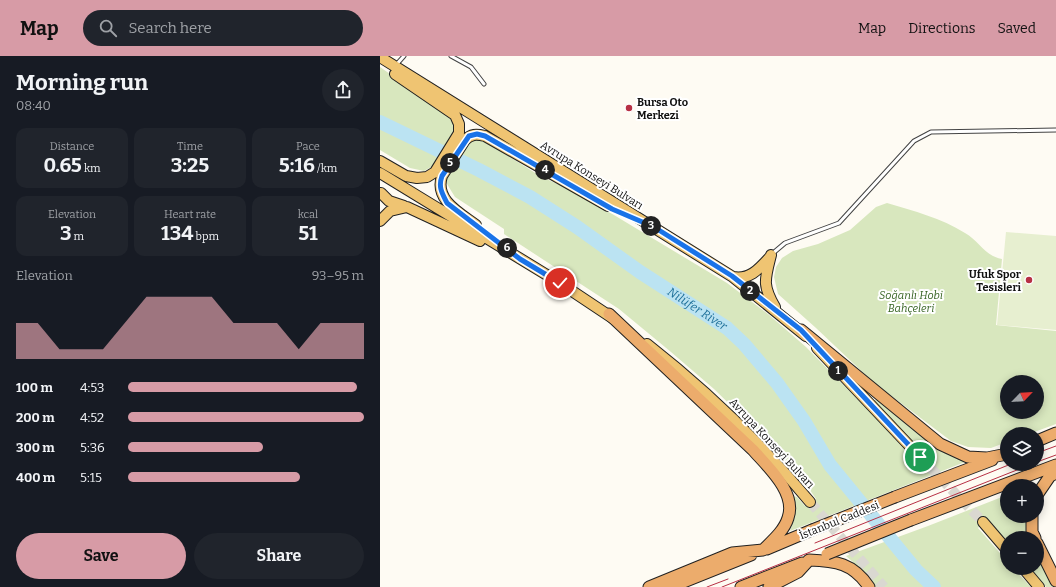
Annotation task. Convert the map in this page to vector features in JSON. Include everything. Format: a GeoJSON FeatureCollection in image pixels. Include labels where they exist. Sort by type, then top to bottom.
{"type":"FeatureCollection","features":[{"type":"Feature","properties":{"kind":"highway"},"geometry":{"type":"LineString","coordinates":[[608,314],[660,365],[719,417],[753,450],[772,472],[785,491],[790,505],[788,518],[783,529],[763,550],[732,553],[649,587]]}},
{"type":"Feature","properties":{"kind":"highway"},"geometry":{"type":"LineString","coordinates":[[801,330],[940,444],[968,457],[987,458],[1000,455]]}},
{"type":"Feature","properties":{"kind":"highway"},"geometry":{"type":"LineString","coordinates":[[1044,439],[1056,433]]}},
{"type":"Feature","properties":{"kind":"highway","name":"İstanbul Caddesi"},"geometry":{"type":"LineString","coordinates":[[671,587],[1000,457]]}},
{"type":"Feature","properties":{"kind":"highway"},"geometry":{"type":"LineString","coordinates":[[741,587],[1056,464]]}},
{"type":"Feature","properties":{"kind":"highway"},"geometry":{"type":"LineString","coordinates":[[1044,485],[1050,476],[1056,472]]}},
{"type":"Feature","properties":{"kind":"highway"},"geometry":{"type":"LineString","coordinates":[[1044,557],[1056,582]]}},
{"type":"Feature","properties":{"kind":"highway"},"geometry":{"type":"LineString","coordinates":[[769,587],[798,572],[810,560]]}},
{"type":"Feature","properties":{"kind":"highway"},"geometry":{"type":"LineString","coordinates":[[810,560],[840,563],[860,575],[869,587]]}},
{"type":"Feature","properties":{"kind":"main road","name":"Avrupa Konseyi Bulvarı"},"geometry":{"type":"LineString","coordinates":[[380,57],[732,276],[801,330],[920,457]]}},
{"type":"Feature","properties":{"kind":"main road"},"geometry":{"type":"LineString","coordinates":[[380,62],[455,115],[462,137],[438,174],[417,178],[406,176],[380,161]]}},
{"type":"Feature","properties":{"kind":"main road"},"geometry":{"type":"LineString","coordinates":[[462,137],[477,134],[485,136],[612,209],[654,227]]}},
{"type":"Feature","properties":{"kind":"main road","name":"Avrupa Konseyi Bulvarı"},"geometry":{"type":"LineString","coordinates":[[380,173],[608,314],[687,375],[725,410],[785,472],[810,502]]}},
{"type":"Feature","properties":{"kind":"main road"},"geometry":{"type":"LineString","coordinates":[[438,174],[441,192],[447,203],[520,259]]}},
{"type":"Feature","properties":{"kind":"main road"},"geometry":{"type":"LineString","coordinates":[[380,193],[389,201],[407,207],[520,259]]}},
{"type":"Feature","properties":{"kind":"main road"},"geometry":{"type":"LineString","coordinates":[[380,193],[384,201],[380,216]]}},
{"type":"Feature","properties":{"kind":"main road"},"geometry":{"type":"LineString","coordinates":[[380,221],[390,211],[407,207]]}},
{"type":"Feature","properties":{"kind":"main road"},"geometry":{"type":"LineString","coordinates":[[732,276],[741,278],[750,276],[771,255]]}},
{"type":"Feature","properties":{"kind":"main road"},"geometry":{"type":"LineString","coordinates":[[771,255],[765,278],[766,292],[778,312]]}},
{"type":"Feature","properties":{"kind":"main road"},"geometry":{"type":"LineString","coordinates":[[983,522],[1000,542]]}},
{"type":"Feature","properties":{"kind":"main road"},"geometry":{"type":"LineString","coordinates":[[1029,575],[1039,587]]}},
{"type":"Feature","properties":{"kind":"lane"},"geometry":{"type":"LineString","coordinates":[[395,66],[404,56]]}},
{"type":"Feature","properties":{"kind":"lane"},"geometry":{"type":"LineString","coordinates":[[452,56],[470,68],[484,84]]}},
{"type":"Feature","properties":{"kind":"lane"},"geometry":{"type":"LineString","coordinates":[[771,255],[785,243],[839,223],[914,141],[932,132],[1056,130]]}},
{"type":"Feature","properties":{"kind":"green space"},"geometry":{"type":"Polygon","coordinates":[[[380,67],[450,116],[455,127],[453,134],[433,166],[424,171],[410,168],[380,150],[380,67]]]}},
{"type":"Feature","properties":{"kind":"green space"},"geometry":{"type":"Polygon","coordinates":[[[478,137],[540,176],[579,194],[727,283],[768,314],[806,347],[873,415],[917,463],[926,455],[873,400],[877,400],[930,442],[965,462],[790,531],[794,514],[793,496],[797,497],[805,506],[816,499],[804,481],[769,443],[714,389],[619,309],[504,234],[504,229],[455,197],[447,184],[447,175],[464,145],[478,137]]]}},
{"type":"Feature","properties":{"kind":"green space","name":"Soğanlı Hobi Bahçeleri"},"geometry":{"type":"Polygon","coordinates":[[[887,203],[937,219],[956,228],[970,236],[991,255],[1002,259],[996,325],[1056,331],[1056,424],[1044,428],[1044,427],[1000,427],[1000,445],[991,448],[968,447],[951,441],[873,382],[778,294],[774,277],[776,267],[782,258],[793,251],[818,244],[850,230],[876,207],[887,203]]]}},
{"type":"Feature","properties":{"kind":"green space","name":"Ufuk Spor Tesisleri"},"geometry":{"type":"Polygon","coordinates":[[[1006,232],[1056,236],[1056,330],[997,325],[1006,232]]]}},
{"type":"Feature","properties":{"kind":"green space"},"geometry":{"type":"Polygon","coordinates":[[[1000,498],[1000,523],[1026,523],[1028,531],[1000,531],[1000,534],[986,519],[978,528],[1000,553],[1000,575],[1020,575],[1031,587],[876,587],[862,570],[846,556],[1000,498]]]}},
{"type":"Feature","properties":{"kind":"green space"},"geometry":{"type":"Polygon","coordinates":[[[1044,568],[1054,587],[1046,587],[1036,575],[1044,575],[1044,568]]]}},
{"type":"Feature","properties":{"kind":"waterway","name":"Nilüfer River"},"geometry":{"type":"LineString","coordinates":[[380,122],[479,170],[530,197],[577,227],[640,272],[727,328],[744,344],[777,383],[804,421],[830,465],[916,570],[934,587]]}},
{"type":"Feature","properties":{"kind":"tunnel"},"geometry":{"type":"LineString","coordinates":[[920,457],[983,522]]}},
{"type":"Feature","properties":{"kind":"tunnel"},"geometry":{"type":"LineString","coordinates":[[810,502],[884,587]]}},
{"type":"Feature","properties":{"kind":"tram line"},"geometry":{"type":"LineString","coordinates":[[1044,450],[1056,446]]}},
{"type":"Feature","properties":{"kind":"tram line"},"geometry":{"type":"LineString","coordinates":[[1044,459],[1056,455]]}},
{"type":"Feature","properties":{"kind":"tram line"},"geometry":{"type":"LineString","coordinates":[[815,543],[1000,468]]}},
{"type":"Feature","properties":{"kind":"tram line"},"geometry":{"type":"LineString","coordinates":[[722,587],[1014,471]]}},
{"type":"Feature","properties":{"kind":"tram line"},"geometry":{"type":"LineString","coordinates":[[707,587],[728,579]]}},
{"type":"Feature","properties":{"kind":"place","name":"Bursa Oto Merkezi"},"geometry":{"type":"Point","coordinates":[629,108]}},
{"type":"Feature","properties":{"kind":"place","name":"Ufuk Spor Tesisleri"},"geometry":{"type":"Point","coordinates":[1029,280]}},
{"type":"Feature","properties":{"kind":"route"},"geometry":{"type":"LineString","coordinates":[[560,283],[520,259],[447,203],[441,192],[440,182],[442,176],[469,136],[477,134],[485,136],[612,209],[654,227],[732,276],[801,330],[890,427],[920,457]]}}]}
